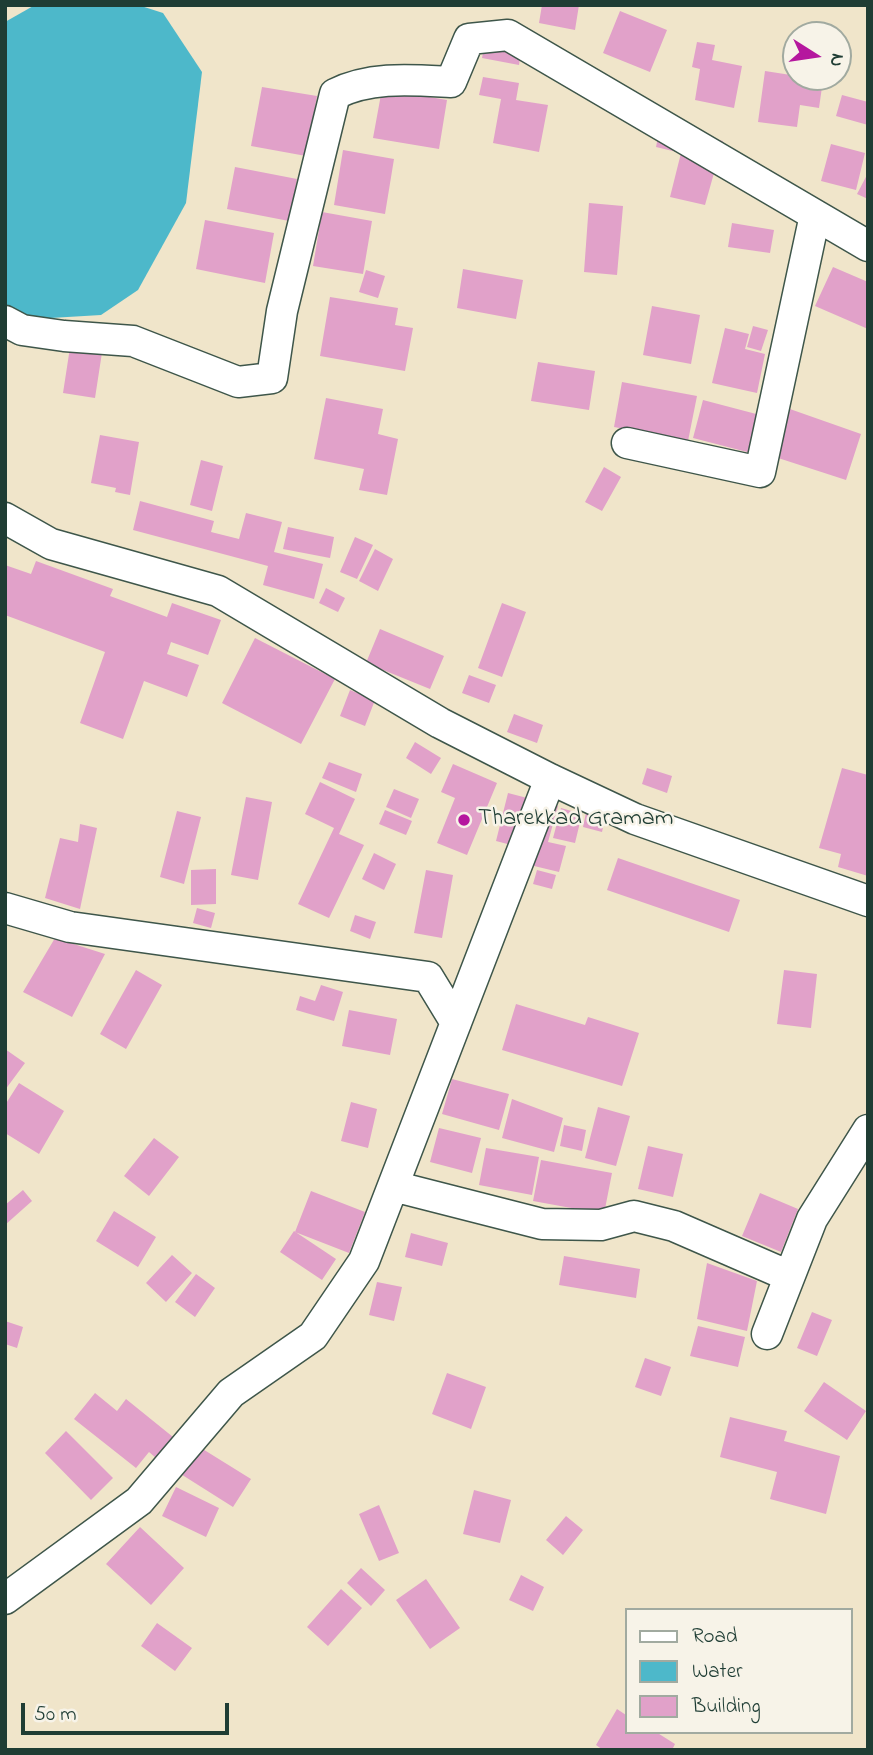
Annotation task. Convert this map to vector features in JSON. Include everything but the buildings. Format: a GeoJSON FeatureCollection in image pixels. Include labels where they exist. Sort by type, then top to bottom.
{"type":"FeatureCollection","features":[{"type":"Feature","properties":{"kind":"street"},"geometry":{"type":"LineString","coordinates":[[5,321],[22,330],[133,341],[238,382],[272,378],[282,311],[335,94],[350,86],[398,79],[451,82],[468,38],[508,35],[868,246]]}},
{"type":"Feature","properties":{"kind":"street"},"geometry":{"type":"LineString","coordinates":[[627,443],[760,472],[815,215]]}},
{"type":"Feature","properties":{"kind":"street"},"geometry":{"type":"LineString","coordinates":[[5,518],[51,544],[218,591],[440,723],[550,779],[635,819],[868,901]]}},
{"type":"Feature","properties":{"kind":"street"},"geometry":{"type":"LineString","coordinates":[[5,1599],[139,1501],[231,1393],[313,1336],[364,1261],[550,779]]}},
{"type":"Feature","properties":{"kind":"street"},"geometry":{"type":"LineString","coordinates":[[5,908],[70,927],[428,977],[456,1023]]}},
{"type":"Feature","properties":{"kind":"street"},"geometry":{"type":"LineString","coordinates":[[767,1334],[812,1219],[868,1130]]}},
{"type":"Feature","properties":{"kind":"street"},"geometry":{"type":"LineString","coordinates":[[393,1185],[542,1224],[601,1225],[634,1216],[674,1226],[789,1276]]}},
{"type":"Feature","properties":{"kind":"water"},"geometry":{"type":"Polygon","coordinates":[[[35,5],[138,5],[163,13],[202,72],[186,203],[138,290],[101,315],[34,319],[5,304],[5,22],[35,5]]]}},
{"type":"Feature","properties":{"kind":"place","name":"Tharekkad Gramam"},"geometry":{"type":"Point","coordinates":[464,820]}}]}
